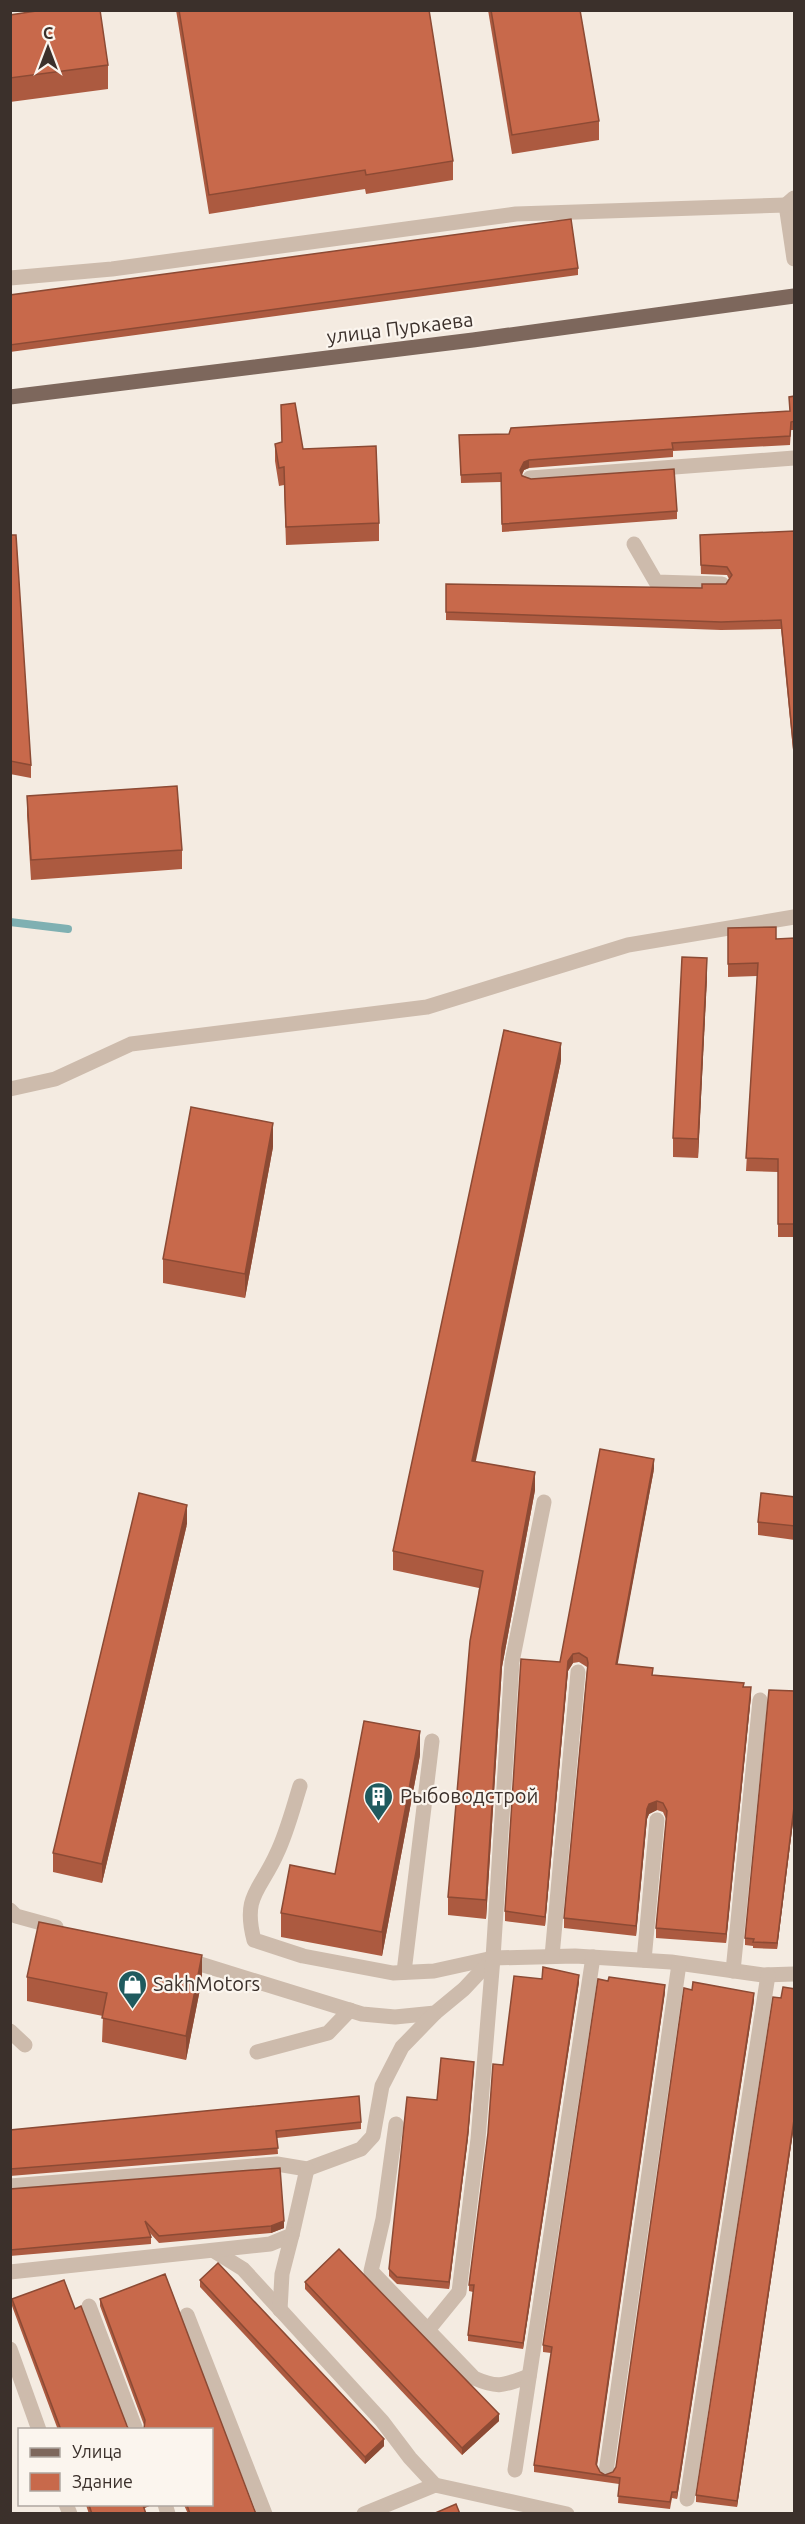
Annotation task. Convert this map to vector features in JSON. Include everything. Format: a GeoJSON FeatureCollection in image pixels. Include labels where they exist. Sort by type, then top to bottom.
{"type":"FeatureCollection","features":[{"type":"Feature","properties":{"kind":"main road","name":"улица Пуркаева"},"geometry":{"type":"LineString","coordinates":[[10,397],[473,340],[795,296]]}},
{"type":"Feature","properties":{"kind":"lane"},"geometry":{"type":"LineString","coordinates":[[10,278],[112,269],[516,214],[790,201],[795,259]]}},
{"type":"Feature","properties":{"kind":"lane"},"geometry":{"type":"LineString","coordinates":[[530,478],[795,458]]}},
{"type":"Feature","properties":{"kind":"lane"},"geometry":{"type":"LineString","coordinates":[[634,544],[656,582],[722,584]]}},
{"type":"Feature","properties":{"kind":"lane"},"geometry":{"type":"LineString","coordinates":[[10,1089],[55,1079],[131,1044],[427,1007],[628,945],[795,917]]}},
{"type":"Feature","properties":{"kind":"lane"},"geometry":{"type":"LineString","coordinates":[[428,2330],[459,2292],[478,2139],[493,1958],[512,1662],[543,1502]]}},
{"type":"Feature","properties":{"kind":"lane"},"geometry":{"type":"LineString","coordinates":[[552,1956],[578,1672]]}},
{"type":"Feature","properties":{"kind":"lane"},"geometry":{"type":"LineString","coordinates":[[733,1971],[760,1700]]}},
{"type":"Feature","properties":{"kind":"lane"},"geometry":{"type":"LineString","coordinates":[[404,1972],[432,1741]]}},
{"type":"Feature","properties":{"kind":"lane"},"geometry":{"type":"LineString","coordinates":[[300,1786],[277,1854],[252,1897],[249,1921],[254,1940],[303,1956],[393,1972],[434,1971],[493,1958],[552,1956],[644,1960],[768,1975],[795,1974]]}},
{"type":"Feature","properties":{"kind":"lane"},"geometry":{"type":"LineString","coordinates":[[644,1960],[657,1820]]}},
{"type":"Feature","properties":{"kind":"lane"},"geometry":{"type":"LineString","coordinates":[[12,1918],[71,1930]]}},
{"type":"Feature","properties":{"kind":"lane"},"geometry":{"type":"LineString","coordinates":[[167,1954],[362,2014],[395,2016],[435,2013]]}},
{"type":"Feature","properties":{"kind":"lane"},"geometry":{"type":"LineString","coordinates":[[515,2470],[593,1957]]}},
{"type":"Feature","properties":{"kind":"lane"},"geometry":{"type":"LineString","coordinates":[[10,2186],[277,2164],[307,2169],[362,2149],[373,2136],[382,2086],[402,2047],[435,2013],[464,1989],[493,1958]]}},
{"type":"Feature","properties":{"kind":"lane"},"geometry":{"type":"LineString","coordinates":[[606,2472],[679,1964]]}},
{"type":"Feature","properties":{"kind":"lane"},"geometry":{"type":"LineString","coordinates":[[687,2499],[768,1975]]}},
{"type":"Feature","properties":{"kind":"lane"},"geometry":{"type":"LineString","coordinates":[[257,2052],[328,2033],[350,2010]]}},
{"type":"Feature","properties":{"kind":"lane"},"geometry":{"type":"LineString","coordinates":[[10,2031],[26,2045]]}},
{"type":"Feature","properties":{"kind":"lane"},"geometry":{"type":"LineString","coordinates":[[396,2124],[383,2219],[371,2271],[474,2378],[491,2386],[506,2385],[529,2376]]}},
{"type":"Feature","properties":{"kind":"lane"},"geometry":{"type":"LineString","coordinates":[[280,2310],[282,2274],[307,2169]]}},
{"type":"Feature","properties":{"kind":"lane"},"geometry":{"type":"LineString","coordinates":[[10,2272],[270,2244],[292,2235]]}},
{"type":"Feature","properties":{"kind":"lane"},"geometry":{"type":"LineString","coordinates":[[214,2251],[243,2269],[382,2421],[410,2458],[435,2485]]}},
{"type":"Feature","properties":{"kind":"lane"},"geometry":{"type":"LineString","coordinates":[[89,2306],[135,2428]]}},
{"type":"Feature","properties":{"kind":"lane"},"geometry":{"type":"LineString","coordinates":[[187,2315],[265,2514]]}},
{"type":"Feature","properties":{"kind":"lane"},"geometry":{"type":"LineString","coordinates":[[10,2349],[38,2428]]}},
{"type":"Feature","properties":{"kind":"lane"},"geometry":{"type":"LineString","coordinates":[[364,2514],[435,2485],[567,2514]]}},
{"type":"Feature","properties":{"kind":"building"},"geometry":{"type":"Polygon","coordinates":[[[43,10],[100,10],[108,65],[10,78],[10,15],[43,10]]]}},
{"type":"Feature","properties":{"kind":"building"},"geometry":{"type":"Polygon","coordinates":[[[179,10],[429,10],[453,161],[366,175],[365,170],[209,195],[179,10]]]}},
{"type":"Feature","properties":{"kind":"building"},"geometry":{"type":"Polygon","coordinates":[[[491,10],[580,10],[599,121],[512,135],[491,10]]]}},
{"type":"Feature","properties":{"kind":"building"},"geometry":{"type":"Polygon","coordinates":[[[571,219],[578,268],[10,345],[10,295],[571,219]]]}},
{"type":"Feature","properties":{"kind":"building"},"geometry":{"type":"Polygon","coordinates":[[[795,396],[795,421],[791,422],[790,436],[672,443],[673,449],[529,460],[524,462],[520,470],[522,476],[531,479],[674,469],[677,511],[502,524],[501,473],[461,475],[459,435],[509,434],[511,428],[790,411],[789,397],[795,396]]]}},
{"type":"Feature","properties":{"kind":"building"},"geometry":{"type":"Polygon","coordinates":[[[295,403],[303,449],[376,446],[379,523],[286,527],[284,467],[279,468],[275,444],[282,442],[281,405],[295,403]]]}},
{"type":"Feature","properties":{"kind":"building"},"geometry":{"type":"Polygon","coordinates":[[[795,531],[795,762],[781,620],[721,622],[446,612],[446,584],[702,588],[702,584],[726,584],[732,575],[727,567],[701,565],[700,535],[795,531]]]}},
{"type":"Feature","properties":{"kind":"building"},"geometry":{"type":"Polygon","coordinates":[[[10,535],[16,535],[31,765],[10,761],[10,535]]]}},
{"type":"Feature","properties":{"kind":"building"},"geometry":{"type":"Polygon","coordinates":[[[177,786],[182,850],[31,860],[27,796],[177,786]]]}},
{"type":"Feature","properties":{"kind":"building"},"geometry":{"type":"Polygon","coordinates":[[[776,927],[776,939],[795,938],[795,1224],[778,1224],[778,1159],[746,1158],[758,963],[728,964],[728,928],[776,927]]]}},
{"type":"Feature","properties":{"kind":"building"},"geometry":{"type":"Polygon","coordinates":[[[682,957],[707,958],[698,1139],[673,1138],[682,957]]]}},
{"type":"Feature","properties":{"kind":"building"},"geometry":{"type":"Polygon","coordinates":[[[504,1030],[561,1043],[472,1461],[535,1472],[502,1648],[486,1900],[448,1897],[470,1641],[483,1571],[393,1551],[504,1030]]]}},
{"type":"Feature","properties":{"kind":"building"},"geometry":{"type":"Polygon","coordinates":[[[191,1107],[273,1123],[245,1274],[163,1259],[191,1107]]]}},
{"type":"Feature","properties":{"kind":"building"},"geometry":{"type":"Polygon","coordinates":[[[600,1449],[654,1459],[616,1664],[653,1668],[652,1675],[744,1683],[743,1687],[751,1687],[726,1934],[656,1928],[667,1811],[663,1803],[657,1801],[649,1804],[647,1809],[636,1926],[564,1918],[588,1663],[587,1658],[579,1653],[573,1654],[568,1661],[545,1917],[505,1911],[521,1659],[560,1662],[600,1449]]]}},
{"type":"Feature","properties":{"kind":"building"},"geometry":{"type":"Polygon","coordinates":[[[139,1493],[187,1505],[102,1864],[53,1853],[139,1493]]]}},
{"type":"Feature","properties":{"kind":"building"},"geometry":{"type":"Polygon","coordinates":[[[761,1493],[795,1497],[795,1526],[758,1522],[761,1493]]]}},
{"type":"Feature","properties":{"kind":"building"},"geometry":{"type":"Polygon","coordinates":[[[769,1690],[795,1691],[795,1799],[777,1943],[753,1942],[754,1939],[745,1938],[769,1690]]]}},
{"type":"Feature","properties":{"kind":"building","name":"Рыбоводстрой"},"geometry":{"type":"Polygon","coordinates":[[[364,1721],[420,1731],[382,1932],[281,1913],[290,1865],[335,1874],[364,1721]]]}},
{"type":"Feature","properties":{"kind":"building","name":"SakhMotors"},"geometry":{"type":"Polygon","coordinates":[[[39,1922],[202,1955],[186,2036],[102,2018],[107,1993],[27,1977],[39,1922]]]}},
{"type":"Feature","properties":{"kind":"building"},"geometry":{"type":"Polygon","coordinates":[[[543,1967],[579,1975],[523,2343],[468,2335],[474,2285],[469,2285],[488,2133],[493,2064],[503,2065],[514,1976],[542,1979],[543,1967]]]}},
{"type":"Feature","properties":{"kind":"building"},"geometry":{"type":"Polygon","coordinates":[[[609,1977],[665,1985],[596,2464],[600,2472],[605,2475],[613,2472],[616,2467],[684,1988],[692,1990],[693,1982],[754,1993],[677,2492],[672,2492],[670,2502],[618,2496],[620,2478],[534,2465],[552,2347],[543,2345],[598,1979],[608,1981],[609,1977]]]}},
{"type":"Feature","properties":{"kind":"building"},"geometry":{"type":"Polygon","coordinates":[[[783,1987],[795,1989],[795,2113],[737,2501],[696,2495],[773,1997],[781,1998],[783,1987]]]}},
{"type":"Feature","properties":{"kind":"building"},"geometry":{"type":"Polygon","coordinates":[[[441,2058],[474,2062],[468,2131],[449,2282],[397,2277],[389,2269],[407,2097],[437,2100],[441,2058]]]}},
{"type":"Feature","properties":{"kind":"building"},"geometry":{"type":"Polygon","coordinates":[[[359,2096],[361,2122],[276,2131],[278,2148],[10,2169],[10,2130],[359,2096]]]}},
{"type":"Feature","properties":{"kind":"building"},"geometry":{"type":"Polygon","coordinates":[[[280,2168],[284,2221],[271,2226],[159,2236],[145,2221],[151,2237],[10,2250],[10,2189],[280,2168]]]}},
{"type":"Feature","properties":{"kind":"building"},"geometry":{"type":"Polygon","coordinates":[[[339,2249],[499,2414],[462,2448],[305,2282],[339,2249]]]}},
{"type":"Feature","properties":{"kind":"building"},"geometry":{"type":"Polygon","coordinates":[[[218,2263],[384,2439],[365,2457],[200,2280],[218,2263]]]}},
{"type":"Feature","properties":{"kind":"building"},"geometry":{"type":"Polygon","coordinates":[[[165,2274],[256,2514],[190,2514],[187,2506],[213,2506],[213,2428],[144,2428],[145,2420],[100,2299],[165,2274]]]}},
{"type":"Feature","properties":{"kind":"building"},"geometry":{"type":"Polygon","coordinates":[[[64,2280],[75,2309],[81,2306],[128,2428],[60,2428],[12,2299],[64,2280]]]}},
{"type":"Feature","properties":{"kind":"building"},"geometry":{"type":"Polygon","coordinates":[[[456,2504],[460,2514],[433,2514],[456,2504]]]}},
{"type":"Feature","properties":{"kind":"building"},"geometry":{"type":"Polygon","coordinates":[[[89,2506],[143,2506],[146,2514],[92,2514],[89,2506]]]}},
{"type":"Feature","properties":{"kind":"waterway"},"geometry":{"type":"LineString","coordinates":[[10,922],[68,929]]}},
{"type":"Feature","properties":{"kind":"place","name":"Рыбоводстрой"},"geometry":{"type":"Point","coordinates":[379,1822]}},
{"type":"Feature","properties":{"kind":"place","name":"SakhMotors"},"geometry":{"type":"Point","coordinates":[132,2010]}}]}
